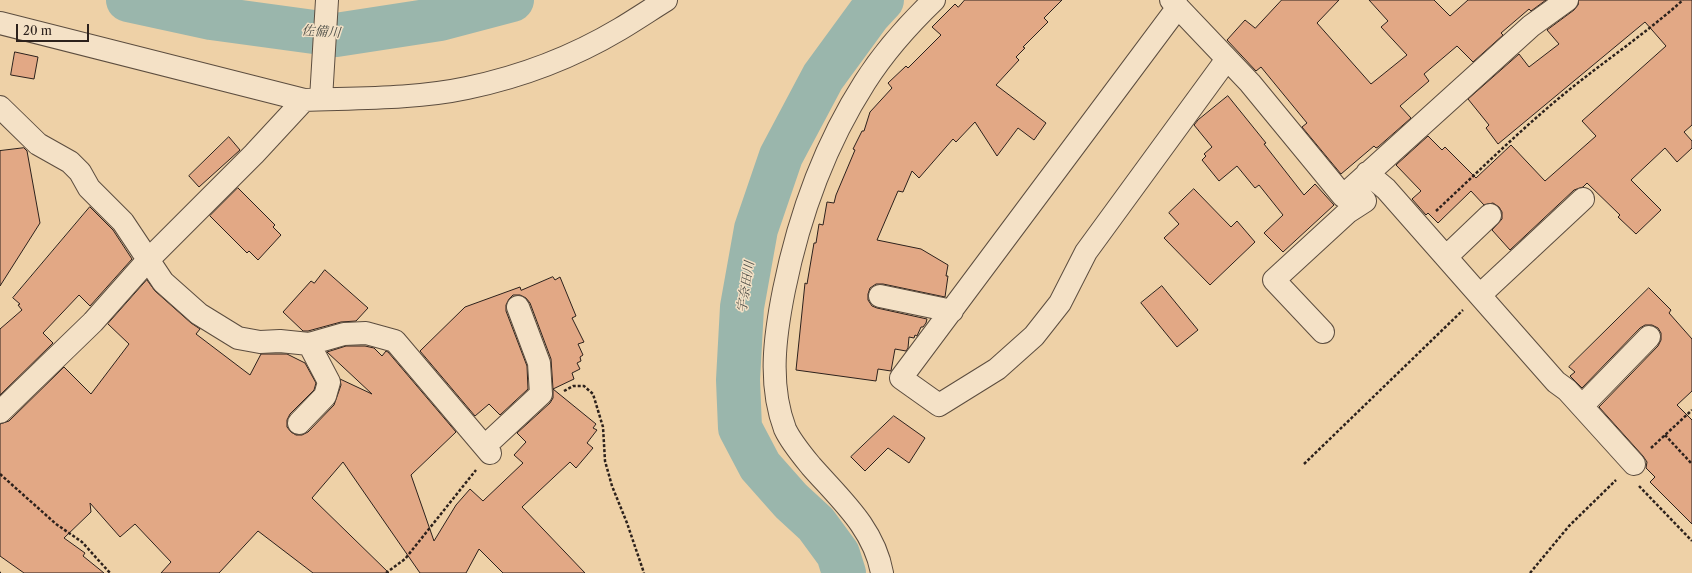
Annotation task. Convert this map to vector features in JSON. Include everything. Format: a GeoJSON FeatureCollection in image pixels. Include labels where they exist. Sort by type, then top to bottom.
{"type":"FeatureCollection","features":[{"type":"Feature","properties":{"kind":"street"},"geometry":{"type":"LineString","coordinates":[[0,412],[93,322],[148,260],[254,154],[313,99],[327,0]]}},
{"type":"Feature","properties":{"kind":"street"},"geometry":{"type":"LineString","coordinates":[[0,23],[313,99],[427,94],[467,88],[506,78],[536,68],[591,45],[620,30],[666,0]]}},
{"type":"Feature","properties":{"kind":"street"},"geometry":{"type":"LineString","coordinates":[[882,573],[872,542],[858,518],[800,452],[786,429],[778,402],[774,364],[776,327],[796,236],[820,166],[842,121],[865,81],[890,46],[934,0]]}},
{"type":"Feature","properties":{"kind":"street"},"geometry":{"type":"LineString","coordinates":[[1227,59],[1086,252],[1060,303],[1034,336],[997,369],[939,405],[901,378],[952,311],[1175,3],[1250,83],[1343,196],[1531,26],[1567,0]]}},
{"type":"Feature","properties":{"kind":"street"},"geometry":{"type":"LineString","coordinates":[[0,38],[44,47],[64,38]]}},
{"type":"Feature","properties":{"kind":"street"},"geometry":{"type":"LineString","coordinates":[[0,107],[38,144],[70,162],[80,172],[89,188],[123,222],[163,282],[199,314],[238,338],[260,342],[280,341],[309,344],[344,334],[366,333],[395,340],[487,449],[541,394],[539,363],[518,307]]}},
{"type":"Feature","properties":{"kind":"street"},"geometry":{"type":"LineString","coordinates":[[1360,180],[1386,189],[1556,382],[1568,390],[1582,406],[1630,474]]}},
{"type":"Feature","properties":{"kind":"street"},"geometry":{"type":"LineString","coordinates":[[1323,332],[1274,280],[1348,212],[1365,201],[1360,180]]}},
{"type":"Feature","properties":{"kind":"street"},"geometry":{"type":"LineString","coordinates":[[1480,295],[1583,199]]}},
{"type":"Feature","properties":{"kind":"street"},"geometry":{"type":"LineString","coordinates":[[1446,258],[1490,215]]}},
{"type":"Feature","properties":{"kind":"street"},"geometry":{"type":"LineString","coordinates":[[880,296],[952,311]]}},
{"type":"Feature","properties":{"kind":"street"},"geometry":{"type":"LineString","coordinates":[[1582,406],[1649,337]]}},
{"type":"Feature","properties":{"kind":"street"},"geometry":{"type":"LineString","coordinates":[[299,423],[325,396],[329,382],[309,344]]}},
{"type":"Feature","properties":{"kind":"path"},"geometry":{"type":"LineString","coordinates":[[1420,227],[1508,143],[1558,99],[1659,22],[1683,0]]}},
{"type":"Feature","properties":{"kind":"path"},"geometry":{"type":"LineString","coordinates":[[1304,464],[1480,295]]}},
{"type":"Feature","properties":{"kind":"path"},"geometry":{"type":"LineString","coordinates":[[558,396],[573,386],[584,386],[592,394],[603,427],[604,461],[644,573]]}},
{"type":"Feature","properties":{"kind":"path"},"geometry":{"type":"LineString","coordinates":[[1530,573],[1569,526],[1630,474],[1665,435],[1692,410]]}},
{"type":"Feature","properties":{"kind":"path"},"geometry":{"type":"LineString","coordinates":[[1665,435],[1692,464]]}},
{"type":"Feature","properties":{"kind":"path"},"geometry":{"type":"LineString","coordinates":[[386,573],[405,559],[487,449]]}},
{"type":"Feature","properties":{"kind":"path"},"geometry":{"type":"LineString","coordinates":[[0,474],[56,524],[82,542],[110,573]]}},
{"type":"Feature","properties":{"kind":"path"},"geometry":{"type":"LineString","coordinates":[[1630,474],[1692,541]]}},
{"type":"Feature","properties":{"kind":"building"},"geometry":{"type":"Polygon","coordinates":[[[965,0],[1062,0],[1044,18],[1048,22],[1023,47],[1025,48],[1016,57],[1019,60],[996,85],[1046,123],[1034,140],[1018,128],[997,156],[975,122],[956,142],[953,139],[919,178],[912,171],[903,192],[898,191],[877,240],[921,249],[948,265],[946,276],[948,276],[945,297],[883,284],[876,284],[870,288],[868,300],[872,306],[927,319],[917,336],[915,335],[914,338],[909,337],[908,348],[906,351],[895,349],[891,371],[878,369],[876,381],[796,370],[805,283],[807,284],[814,243],[816,243],[819,224],[823,225],[827,202],[834,203],[855,150],[853,149],[862,131],[864,131],[870,112],[892,88],[888,83],[906,66],[908,68],[941,35],[932,27],[955,4],[958,7],[965,0]]]}},
{"type":"Feature","properties":{"kind":"building"},"geometry":{"type":"Polygon","coordinates":[[[1282,0],[1339,0],[1317,23],[1371,84],[1407,55],[1381,27],[1388,21],[1369,0],[1434,0],[1450,16],[1468,0],[1546,0],[1531,11],[1529,9],[1501,33],[1503,35],[1473,62],[1457,46],[1424,74],[1429,81],[1400,106],[1411,118],[1378,147],[1376,148],[1374,146],[1341,174],[1302,127],[1307,123],[1261,67],[1256,71],[1227,40],[1245,20],[1255,28],[1282,0]]]}},
{"type":"Feature","properties":{"kind":"building"},"geometry":{"type":"Polygon","coordinates":[[[1579,0],[1692,0],[1692,125],[1684,132],[1692,141],[1692,148],[1677,162],[1665,148],[1631,180],[1661,210],[1636,234],[1618,217],[1620,215],[1587,183],[1583,187],[1574,190],[1510,250],[1492,230],[1502,219],[1502,212],[1499,207],[1493,203],[1484,205],[1471,191],[1438,223],[1428,213],[1426,215],[1412,199],[1421,191],[1396,165],[1428,136],[1442,150],[1445,147],[1476,178],[1511,145],[1545,181],[1596,136],[1582,121],[1666,46],[1645,22],[1498,144],[1486,128],[1489,125],[1468,99],[1519,54],[1529,67],[1559,44],[1547,30],[1574,10],[1578,5],[1579,0]]]}},
{"type":"Feature","properties":{"kind":"building"},"geometry":{"type":"Polygon","coordinates":[[[15,52],[38,57],[34,79],[11,75],[15,52]]]}},
{"type":"Feature","properties":{"kind":"building"},"geometry":{"type":"Polygon","coordinates":[[[1228,96],[1266,143],[1264,144],[1304,195],[1315,184],[1334,205],[1283,252],[1264,233],[1283,215],[1259,185],[1255,188],[1237,166],[1219,181],[1202,160],[1206,156],[1204,154],[1212,147],[1194,125],[1198,120],[1228,96]]]}},
{"type":"Feature","properties":{"kind":"building"},"geometry":{"type":"Polygon","coordinates":[[[229,137],[240,150],[199,187],[189,176],[229,137]]]}},
{"type":"Feature","properties":{"kind":"building"},"geometry":{"type":"Polygon","coordinates":[[[24,148],[27,151],[40,223],[0,286],[0,151],[24,148]]]}},
{"type":"Feature","properties":{"kind":"building"},"geometry":{"type":"Polygon","coordinates":[[[238,188],[275,225],[273,227],[281,235],[258,260],[249,251],[247,253],[210,216],[238,188]]]}},
{"type":"Feature","properties":{"kind":"building"},"geometry":{"type":"Polygon","coordinates":[[[1194,189],[1231,227],[1237,221],[1255,242],[1210,285],[1164,238],[1179,224],[1169,213],[1194,189]]]}},
{"type":"Feature","properties":{"kind":"building"},"geometry":{"type":"Polygon","coordinates":[[[90,207],[113,230],[132,259],[90,306],[79,295],[43,333],[53,343],[0,395],[0,329],[22,310],[18,305],[20,304],[13,298],[90,207]]]}},
{"type":"Feature","properties":{"kind":"building"},"geometry":{"type":"Polygon","coordinates":[[[325,270],[368,308],[356,321],[341,322],[303,331],[283,312],[311,281],[314,283],[325,270]]]}},
{"type":"Feature","properties":{"kind":"building"},"geometry":{"type":"Polygon","coordinates":[[[553,277],[555,280],[560,277],[576,316],[572,318],[584,342],[578,344],[583,355],[580,357],[581,361],[577,363],[580,369],[572,373],[574,379],[553,389],[551,359],[530,303],[526,298],[520,295],[513,295],[506,305],[506,311],[527,366],[528,389],[500,415],[489,404],[475,416],[420,351],[465,307],[520,287],[521,290],[553,277]]]}},
{"type":"Feature","properties":{"kind":"building"},"geometry":{"type":"Polygon","coordinates":[[[147,280],[155,291],[191,323],[200,329],[196,334],[250,375],[261,354],[287,354],[305,363],[316,383],[314,390],[290,414],[287,420],[287,427],[296,435],[302,435],[308,432],[334,405],[341,385],[340,379],[372,394],[327,352],[346,346],[365,346],[374,348],[382,356],[386,351],[388,352],[456,432],[411,475],[434,541],[456,505],[470,489],[483,501],[523,463],[514,455],[526,442],[517,433],[550,403],[553,398],[553,389],[596,424],[593,428],[597,430],[587,443],[593,448],[576,468],[570,462],[522,507],[585,573],[503,573],[479,549],[466,573],[420,573],[343,462],[312,498],[389,573],[313,573],[258,531],[219,573],[161,573],[171,562],[135,524],[120,537],[90,503],[91,512],[64,538],[85,553],[83,556],[104,573],[24,573],[0,556],[0,424],[9,421],[64,367],[91,394],[129,344],[108,324],[147,280]]]}},
{"type":"Feature","properties":{"kind":"building"},"geometry":{"type":"Polygon","coordinates":[[[1162,286],[1198,330],[1177,347],[1141,303],[1162,286]]]}},
{"type":"Feature","properties":{"kind":"building"},"geometry":{"type":"Polygon","coordinates":[[[1649,288],[1671,310],[1669,313],[1692,339],[1692,391],[1677,405],[1692,420],[1692,524],[1650,482],[1655,477],[1646,468],[1647,462],[1643,456],[1599,407],[1658,346],[1661,340],[1661,333],[1658,328],[1652,325],[1645,325],[1640,328],[1582,388],[1570,376],[1575,372],[1569,367],[1649,288]]]}},
{"type":"Feature","properties":{"kind":"building"},"geometry":{"type":"Polygon","coordinates":[[[894,416],[925,438],[909,463],[888,448],[865,471],[851,457],[894,416]]]}},
{"type":"Feature","properties":{"kind":"waterway","name":"佐備川"},"geometry":{"type":"LineString","coordinates":[[128,0],[211,18],[336,35],[440,19],[512,0]]}},
{"type":"Feature","properties":{"kind":"waterway","name":"宇奈田川"},"geometry":{"type":"LineString","coordinates":[[844,573],[838,554],[816,524],[791,501],[760,466],[740,428],[738,380],[742,307],[756,229],[781,156],[823,77],[869,14],[882,0]]}}]}
